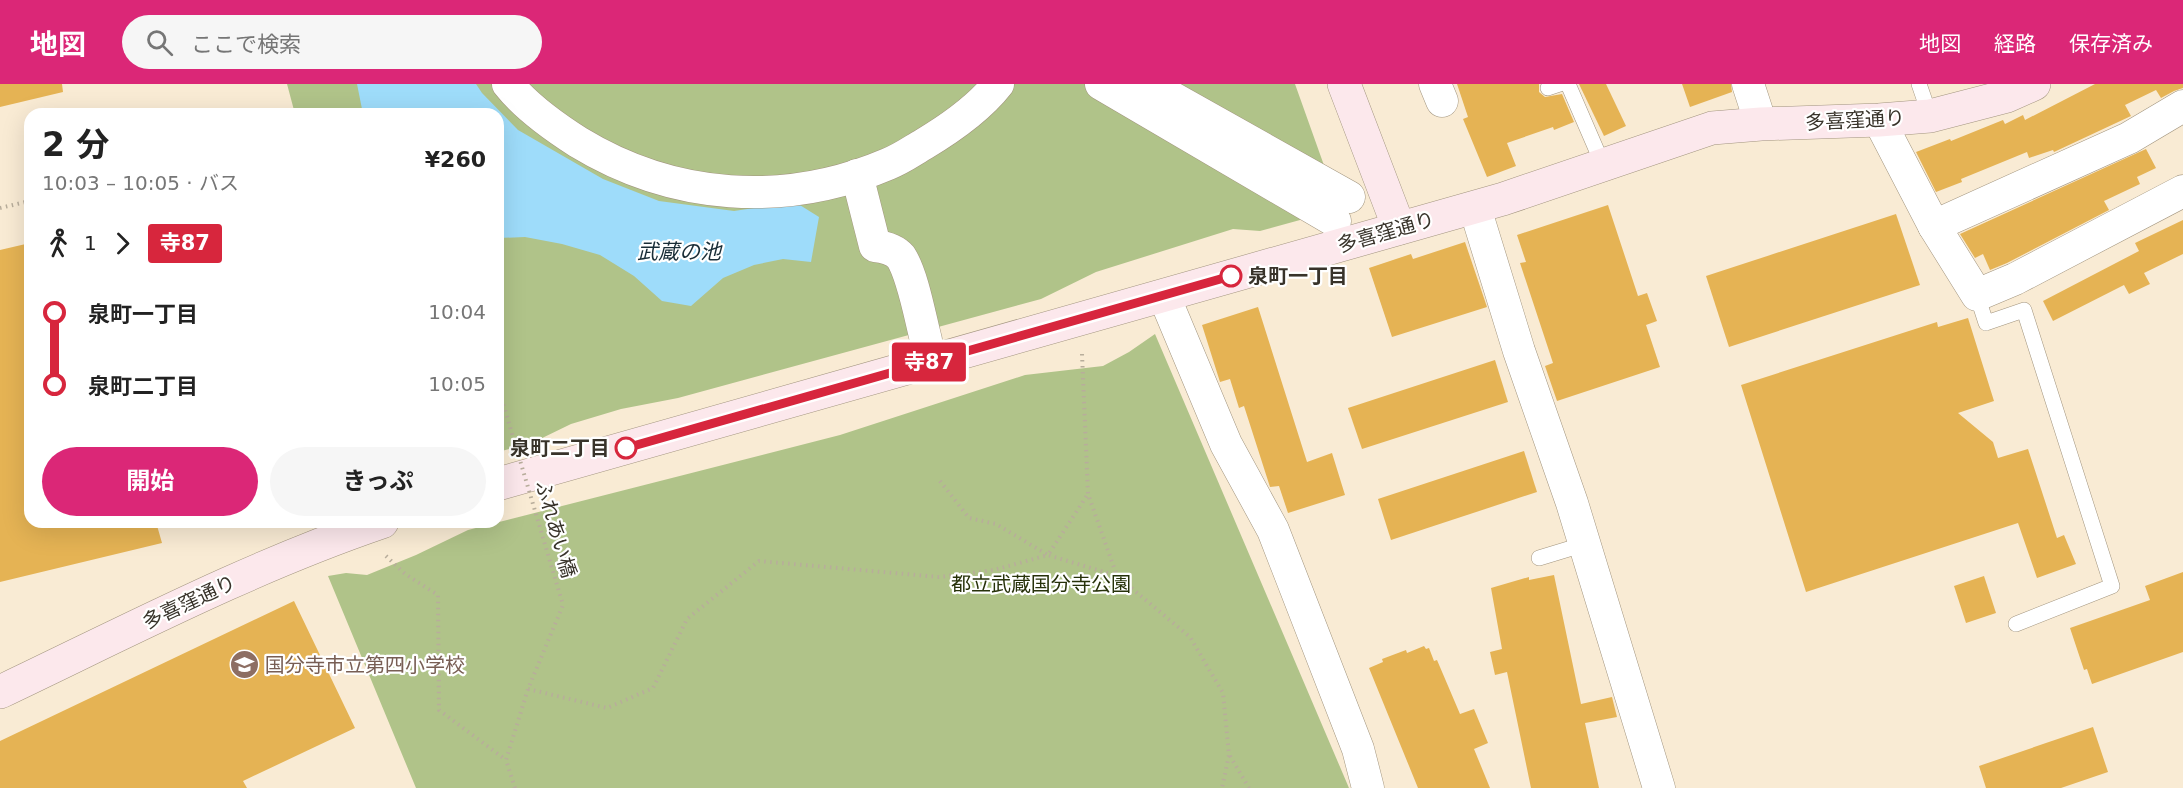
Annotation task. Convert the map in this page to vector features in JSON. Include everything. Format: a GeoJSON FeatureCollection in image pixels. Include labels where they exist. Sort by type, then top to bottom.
{"type":"FeatureCollection","features":[{"type":"Feature","properties":{"kind":"main road"},"geometry":{"type":"LineString","coordinates":[[1344,84],[1399,228]]}},
{"type":"Feature","properties":{"kind":"main road","name":"多喜窪通り"},"geometry":{"type":"LineString","coordinates":[[504,482],[1475,207],[1712,128],[1930,116],[2015,88]]}},
{"type":"Feature","properties":{"kind":"main road","name":"多喜窪通り"},"geometry":{"type":"LineString","coordinates":[[0,692],[262,567],[365,528]]}},
{"type":"Feature","properties":{"kind":"street"},"geometry":{"type":"LineString","coordinates":[[508,84],[555,128],[605,158],[660,180],[718,191],[776,192],[834,183],[889,164],[945,132],[998,84]]}},
{"type":"Feature","properties":{"kind":"street"},"geometry":{"type":"LineString","coordinates":[[1101,84],[1342,209],[1148,84]]}},
{"type":"Feature","properties":{"kind":"street"},"geometry":{"type":"LineString","coordinates":[[1748,84],[1761,124]]}},
{"type":"Feature","properties":{"kind":"street"},"geometry":{"type":"LineString","coordinates":[[1934,226],[2129,138],[2183,106]]}},
{"type":"Feature","properties":{"kind":"street"},"geometry":{"type":"LineString","coordinates":[[1879,120],[1934,226],[1977,295],[2015,279],[2183,191]]}},
{"type":"Feature","properties":{"kind":"street"},"geometry":{"type":"LineString","coordinates":[[857,175],[875,246],[888,248],[900,256],[909,276],[926,340]]}},
{"type":"Feature","properties":{"kind":"street"},"geometry":{"type":"LineString","coordinates":[[1475,207],[1519,351],[1572,503],[1659,788]]}},
{"type":"Feature","properties":{"kind":"street"},"geometry":{"type":"LineString","coordinates":[[1164,296],[1226,444],[1273,530],[1358,749],[1368,788]]}},
{"type":"Feature","properties":{"kind":"lane"},"geometry":{"type":"LineString","coordinates":[[1568,84],[1603,165]]}},
{"type":"Feature","properties":{"kind":"lane"},"geometry":{"type":"LineString","coordinates":[[1919,84],[1930,116]]}},
{"type":"Feature","properties":{"kind":"lane"},"geometry":{"type":"LineString","coordinates":[[1977,295],[1986,323],[2024,310],[2112,586],[2016,624]]}},
{"type":"Feature","properties":{"kind":"lane"},"geometry":{"type":"LineString","coordinates":[[1539,558],[1584,544]]}},
{"type":"Feature","properties":{"kind":"path"},"geometry":{"type":"LineString","coordinates":[[0,208],[24,202]]}},
{"type":"Feature","properties":{"kind":"path"},"geometry":{"type":"LineString","coordinates":[[1082,354],[1088,494],[1117,576]]}},
{"type":"Feature","properties":{"kind":"path","name":"ふれあい橋"},"geometry":{"type":"LineString","coordinates":[[504,408],[563,605],[528,689]]}},
{"type":"Feature","properties":{"kind":"path"},"geometry":{"type":"LineString","coordinates":[[940,482],[969,518],[996,524],[1048,555],[1117,576],[1190,638],[1223,693],[1229,755],[1221,788]]}},
{"type":"Feature","properties":{"kind":"path"},"geometry":{"type":"LineString","coordinates":[[515,788],[506,760],[528,689],[607,708],[653,688],[687,619],[759,561],[939,577],[994,570],[1048,555],[1088,494]]}},
{"type":"Feature","properties":{"kind":"path"},"geometry":{"type":"LineString","coordinates":[[386,556],[405,574],[438,595],[439,710],[506,760]]}},
{"type":"Feature","properties":{"kind":"path"},"geometry":{"type":"LineString","coordinates":[[1229,755],[1249,788]]}},
{"type":"Feature","properties":{"kind":"green space"},"geometry":{"type":"Polygon","coordinates":[[[287,84],[1295,84],[1326,171],[1300,220],[1260,231],[1233,229],[1096,272],[1041,299],[678,398],[621,409],[571,424],[534,442],[504,450],[504,108],[293,108],[287,84]]]}},
{"type":"Feature","properties":{"kind":"green space","name":"都立武蔵国分寺公園"},"geometry":{"type":"Polygon","coordinates":[[[1155,334],[1349,788],[416,788],[328,576],[346,573],[367,575],[468,530],[504,528],[504,521],[840,435],[1025,375],[1103,366],[1155,334]]]}},
{"type":"Feature","properties":{"kind":"water","name":"武蔵の池"},"geometry":{"type":"Polygon","coordinates":[[[357,84],[476,84],[497,108],[362,108],[357,84]]]}},
{"type":"Feature","properties":{"kind":"water","name":"武蔵の池"},"geometry":{"type":"Polygon","coordinates":[[[504,116],[518,130],[603,179],[659,201],[734,211],[795,202],[819,217],[811,262],[783,259],[754,265],[723,278],[691,306],[662,301],[634,276],[600,255],[562,244],[525,237],[504,238],[504,116]]]}},
{"type":"Feature","properties":{"kind":"building"},"geometry":{"type":"Polygon","coordinates":[[[0,84],[62,84],[63,92],[0,107],[0,84]]]}},
{"type":"Feature","properties":{"kind":"building"},"geometry":{"type":"Polygon","coordinates":[[[1457,84],[1539,84],[1539,92],[1545,97],[1562,94],[1574,122],[1507,143],[1516,166],[1487,177],[1463,119],[1468,117],[1457,84]]]}},
{"type":"Feature","properties":{"kind":"building"},"geometry":{"type":"Polygon","coordinates":[[[1579,84],[1606,84],[1626,126],[1604,136],[1579,84]]]}},
{"type":"Feature","properties":{"kind":"building"},"geometry":{"type":"Polygon","coordinates":[[[1682,84],[1731,84],[1732,92],[1690,107],[1682,84]]]}},
{"type":"Feature","properties":{"kind":"building"},"geometry":{"type":"Polygon","coordinates":[[[2095,84],[2183,84],[2183,88],[2161,98],[2156,90],[2125,105],[2131,116],[2054,152],[2053,150],[2029,158],[2027,152],[1961,179],[1962,182],[1936,192],[1916,152],[2003,120],[2005,124],[2023,115],[2025,120],[2095,84]]]}},
{"type":"Feature","properties":{"kind":"building"},"geometry":{"type":"Polygon","coordinates":[[[2146,149],[2156,168],[2137,177],[2140,184],[2104,201],[2109,210],[2007,263],[1990,270],[1983,254],[1975,258],[1960,234],[2146,149]]]}},
{"type":"Feature","properties":{"kind":"building"},"geometry":{"type":"Polygon","coordinates":[[[1608,205],[1638,296],[1647,293],[1657,321],[1646,325],[1660,367],[1557,401],[1545,366],[1553,363],[1520,263],[1526,262],[1517,235],[1608,205]]]}},
{"type":"Feature","properties":{"kind":"building"},"geometry":{"type":"Polygon","coordinates":[[[1896,214],[1920,285],[1729,347],[1706,276],[1896,214]]]}},
{"type":"Feature","properties":{"kind":"building"},"geometry":{"type":"Polygon","coordinates":[[[2183,220],[2183,254],[2144,273],[2150,284],[2129,294],[2124,285],[2053,321],[2043,301],[2139,251],[2135,243],[2183,220]]]}},
{"type":"Feature","properties":{"kind":"building"},"geometry":{"type":"Polygon","coordinates":[[[1465,242],[1487,307],[1392,337],[1369,268],[1411,254],[1413,259],[1465,242]]]}},
{"type":"Feature","properties":{"kind":"building"},"geometry":{"type":"Polygon","coordinates":[[[24,244],[24,528],[158,528],[162,543],[0,582],[0,250],[24,244]]]}},
{"type":"Feature","properties":{"kind":"building"},"geometry":{"type":"Polygon","coordinates":[[[1258,307],[1307,462],[1332,453],[1345,495],[1288,513],[1279,486],[1270,487],[1244,406],[1239,408],[1230,379],[1220,382],[1202,325],[1258,307]]]}},
{"type":"Feature","properties":{"kind":"building"},"geometry":{"type":"Polygon","coordinates":[[[1968,318],[1994,401],[1958,413],[1993,442],[1998,458],[2028,449],[2057,538],[2064,535],[2076,564],[2037,578],[2018,523],[1806,592],[1741,385],[1937,322],[1938,327],[1968,318]]]}},
{"type":"Feature","properties":{"kind":"building"},"geometry":{"type":"Polygon","coordinates":[[[1495,360],[1508,402],[1362,449],[1348,408],[1495,360]]]}},
{"type":"Feature","properties":{"kind":"building"},"geometry":{"type":"Polygon","coordinates":[[[1524,451],[1537,492],[1391,540],[1378,499],[1524,451]]]}},
{"type":"Feature","properties":{"kind":"building"},"geometry":{"type":"Polygon","coordinates":[[[2183,572],[2183,652],[2092,684],[2087,669],[2084,670],[2070,628],[2150,600],[2145,586],[2183,572]]]}},
{"type":"Feature","properties":{"kind":"building"},"geometry":{"type":"Polygon","coordinates":[[[1554,575],[1581,704],[1612,697],[1617,717],[1585,723],[1599,788],[1531,788],[1507,672],[1495,675],[1490,652],[1502,649],[1491,588],[1529,577],[1529,580],[1554,575]]]}},
{"type":"Feature","properties":{"kind":"building"},"geometry":{"type":"Polygon","coordinates":[[[1984,576],[1996,613],[1966,623],[1954,586],[1984,576]]]}},
{"type":"Feature","properties":{"kind":"building","name":"国分寺市立第四小学校"},"geometry":{"type":"Polygon","coordinates":[[[294,601],[355,728],[243,781],[247,788],[0,788],[0,741],[294,601]]]}},
{"type":"Feature","properties":{"kind":"building"},"geometry":{"type":"Polygon","coordinates":[[[1424,646],[1426,649],[1429,648],[1434,661],[1437,660],[1460,714],[1474,709],[1488,743],[1474,749],[1490,788],[1418,788],[1369,668],[1383,662],[1382,659],[1424,646]]]}},
{"type":"Feature","properties":{"kind":"building"},"geometry":{"type":"Polygon","coordinates":[[[2093,727],[2108,772],[2061,788],[1986,788],[1979,766],[2093,727]]]}},
{"type":"Feature","properties":{"kind":"bus line","name":"寺87"},"geometry":{"type":"LineString","coordinates":[[626,448],[1231,276]]}},
{"type":"Feature","properties":{"kind":"place","name":"泉町一丁目"},"geometry":{"type":"Point","coordinates":[1231,276]}},
{"type":"Feature","properties":{"kind":"place","name":"泉町二丁目"},"geometry":{"type":"Point","coordinates":[626,448]}},
{"type":"Feature","properties":{"kind":"place","name":"国分寺市立第四小学校"},"geometry":{"type":"Point","coordinates":[244,665]}}]}
